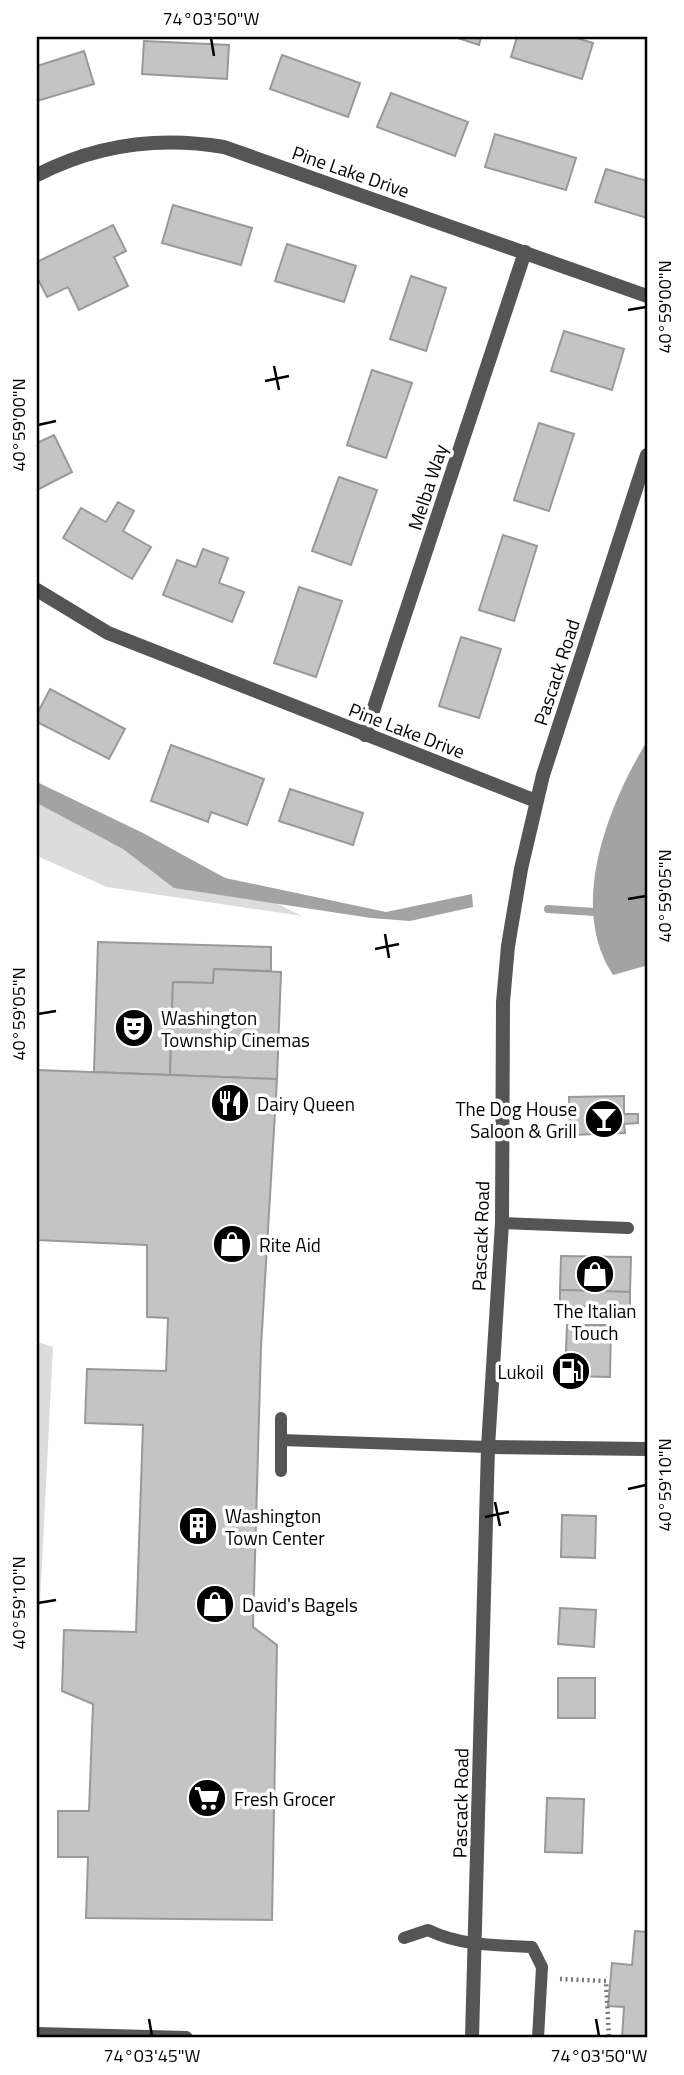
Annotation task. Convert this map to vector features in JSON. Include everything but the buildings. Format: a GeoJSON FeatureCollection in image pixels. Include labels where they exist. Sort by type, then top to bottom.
{"type":"FeatureCollection","features":[{"type":"Feature","properties":{"kind":"street","name":"Pine Lake Drive"},"geometry":{"type":"LineString","coordinates":[[37,175],[104,148],[146,141],[190,141],[224,147],[647,296]]}},
{"type":"Feature","properties":{"kind":"street","name":"Melba Way"},"geometry":{"type":"LineString","coordinates":[[365,734],[525,252]]}},
{"type":"Feature","properties":{"kind":"street","name":"Pascack Road"},"geometry":{"type":"LineString","coordinates":[[472,2038],[488,1447],[502,1223],[503,1002],[521,869],[536,802],[647,454]]}},
{"type":"Feature","properties":{"kind":"street","name":"Pine Lake Drive"},"geometry":{"type":"LineString","coordinates":[[37,590],[108,634],[536,802]]}},
{"type":"Feature","properties":{"kind":"street"},"geometry":{"type":"LineString","coordinates":[[488,1447],[647,1449]]}},
{"type":"Feature","properties":{"kind":"street"},"geometry":{"type":"LineString","coordinates":[[37,2034],[186,2038]]}},
{"type":"Feature","properties":{"kind":"lane"},"geometry":{"type":"LineString","coordinates":[[502,1223],[628,1228]]}},
{"type":"Feature","properties":{"kind":"lane"},"geometry":{"type":"LineString","coordinates":[[281,1418],[281,1471]]}},
{"type":"Feature","properties":{"kind":"lane"},"geometry":{"type":"LineString","coordinates":[[281,1440],[488,1447]]}},
{"type":"Feature","properties":{"kind":"lane"},"geometry":{"type":"LineString","coordinates":[[404,1938],[428,1930],[447,1939],[476,1945],[532,1947],[542,1967],[538,2038]]}},
{"type":"Feature","properties":{"kind":"path"},"geometry":{"type":"LineString","coordinates":[[541,1978],[606,1981],[609,2038]]}},
{"type":"Feature","properties":{"kind":"shaded area"},"geometry":{"type":"Polygon","coordinates":[[[647,741],[647,962],[645,966],[613,975],[600,948],[594,918],[598,856],[619,794],[647,741]]]}},
{"type":"Feature","properties":{"kind":"shaded area"},"geometry":{"type":"Polygon","coordinates":[[[37,782],[143,833],[225,878],[386,912],[472,894],[473,907],[410,921],[371,918],[174,888],[123,849],[37,803],[37,782]]]}},
{"type":"Feature","properties":{"kind":"shaded area"},"geometry":{"type":"Polygon","coordinates":[[[37,784],[302,916],[107,887],[37,856],[37,784]]]}},
{"type":"Feature","properties":{"kind":"shaded area"},"geometry":{"type":"Polygon","coordinates":[[[37,1342],[53,1347],[37,1661],[37,1342]]]}},
{"type":"Feature","properties":{"kind":"waterway"},"geometry":{"type":"LineString","coordinates":[[548,909],[594,912]]}},
{"type":"Feature","properties":{"kind":"place","name":"Washington Township Cinemas"},"geometry":{"type":"Point","coordinates":[134,1028]}},
{"type":"Feature","properties":{"kind":"place","name":"Dairy Queen"},"geometry":{"type":"Point","coordinates":[230,1103]}},
{"type":"Feature","properties":{"kind":"place","name":"The Dog House Saloon & Grill"},"geometry":{"type":"Point","coordinates":[604,1119]}},
{"type":"Feature","properties":{"kind":"place","name":"Rite Aid"},"geometry":{"type":"Point","coordinates":[232,1244]}},
{"type":"Feature","properties":{"kind":"place","name":"The Italian Touch"},"geometry":{"type":"Point","coordinates":[595,1274]}},
{"type":"Feature","properties":{"kind":"place","name":"Lukoil"},"geometry":{"type":"Point","coordinates":[571,1371]}},
{"type":"Feature","properties":{"kind":"place","name":"Washington Town Center"},"geometry":{"type":"Point","coordinates":[198,1526]}},
{"type":"Feature","properties":{"kind":"place","name":"David's Bagels"},"geometry":{"type":"Point","coordinates":[215,1604]}},
{"type":"Feature","properties":{"kind":"place","name":"Fresh Grocer"},"geometry":{"type":"Point","coordinates":[207,1798]}}]}
